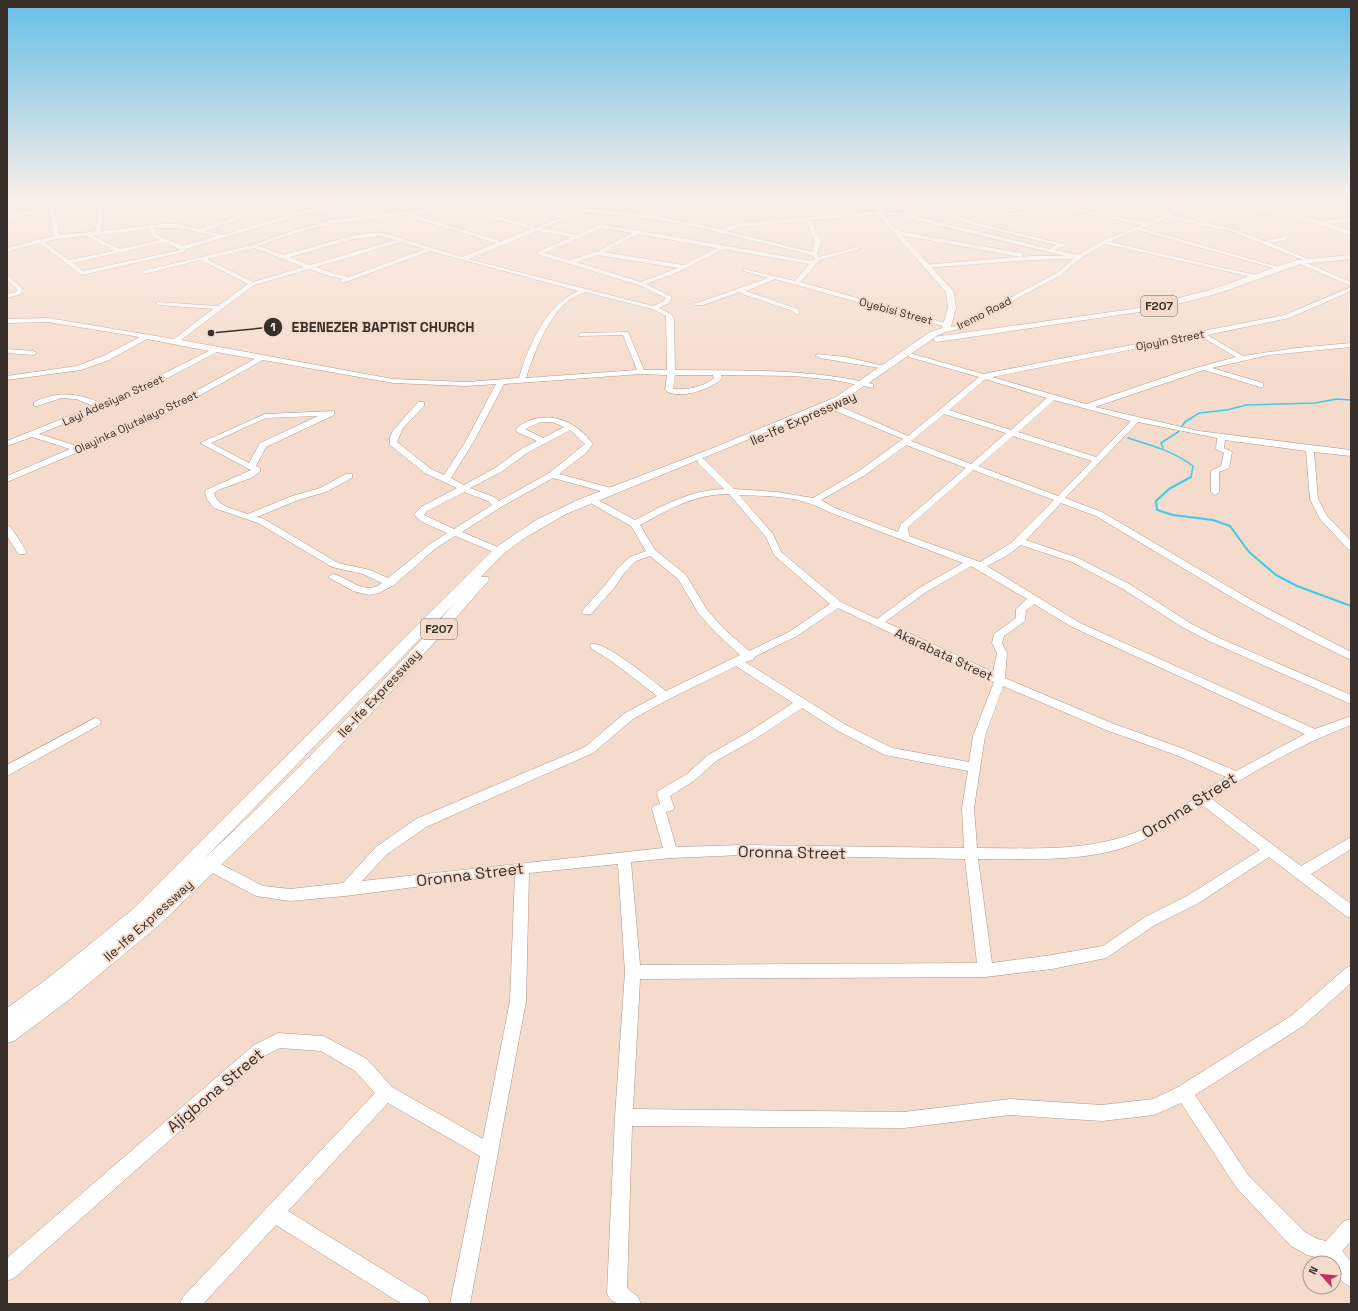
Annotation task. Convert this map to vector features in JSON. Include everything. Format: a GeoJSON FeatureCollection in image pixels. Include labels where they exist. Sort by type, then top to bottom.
{"type":"FeatureCollection","features":[{"type":"Feature","properties":{"kind":"main road"},"geometry":{"type":"LineString","coordinates":[[920,260],[950,292],[952,308],[943,331],[962,336]]}},
{"type":"Feature","properties":{"kind":"main road","name":"F207"},"geometry":{"type":"LineString","coordinates":[[943,331],[962,336],[1132,311],[1175,303],[1213,292],[1279,268],[1307,260]]}},
{"type":"Feature","properties":{"kind":"main road","name":"Ile-Ife Expressway"},"geometry":{"type":"LineString","coordinates":[[7,1034],[63,993],[151,921],[282,796],[375,700],[506,556],[545,526],[595,502],[834,407],[912,355],[943,331]]}},
{"type":"Feature","properties":{"kind":"main road","name":"Ile-Ife Expressway"},"geometry":{"type":"LineString","coordinates":[[7,1020],[54,985],[139,914],[499,550],[537,523],[577,504],[799,416],[866,385],[885,366],[943,331]]}},
{"type":"Feature","properties":{"kind":"street"},"geometry":{"type":"LineString","coordinates":[[67,260],[82,273],[143,260]]}},
{"type":"Feature","properties":{"kind":"street"},"geometry":{"type":"LineString","coordinates":[[70,262],[78,260]]}},
{"type":"Feature","properties":{"kind":"street"},"geometry":{"type":"LineString","coordinates":[[144,272],[192,260]]}},
{"type":"Feature","properties":{"kind":"street"},"geometry":{"type":"LineString","coordinates":[[205,260],[252,284]]}},
{"type":"Feature","properties":{"kind":"street"},"geometry":{"type":"LineString","coordinates":[[295,260],[345,280],[400,260]]}},
{"type":"Feature","properties":{"kind":"street"},"geometry":{"type":"LineString","coordinates":[[175,341],[252,284],[334,260]]}},
{"type":"Feature","properties":{"kind":"street"},"geometry":{"type":"LineString","coordinates":[[467,260],[654,308],[669,315],[671,319],[671,383],[669,390],[679,392],[715,382],[718,378],[716,373]]}},
{"type":"Feature","properties":{"kind":"street"},"geometry":{"type":"LineString","coordinates":[[565,260],[641,284],[669,297],[667,302],[654,308]]}},
{"type":"Feature","properties":{"kind":"street"},"geometry":{"type":"LineString","coordinates":[[571,262],[576,260]]}},
{"type":"Feature","properties":{"kind":"street"},"geometry":{"type":"LineString","coordinates":[[642,260],[684,267]]}},
{"type":"Feature","properties":{"kind":"street"},"geometry":{"type":"LineString","coordinates":[[641,284],[698,260]]}},
{"type":"Feature","properties":{"kind":"street"},"geometry":{"type":"LineString","coordinates":[[796,283],[814,260]]}},
{"type":"Feature","properties":{"kind":"street"},"geometry":{"type":"LineString","coordinates":[[925,266],[1002,260]]}},
{"type":"Feature","properties":{"kind":"street","name":"Iremo Road"},"geometry":{"type":"LineString","coordinates":[[943,331],[958,328],[1059,274],[1074,260]]}},
{"type":"Feature","properties":{"kind":"street"},"geometry":{"type":"LineString","coordinates":[[1186,260],[1257,276]]}},
{"type":"Feature","properties":{"kind":"street"},"geometry":{"type":"LineString","coordinates":[[1251,260],[1279,268]]}},
{"type":"Feature","properties":{"kind":"street"},"geometry":{"type":"LineString","coordinates":[[1300,262],[1351,284]]}},
{"type":"Feature","properties":{"kind":"street","name":"Oyebisi Street"},"geometry":{"type":"LineString","coordinates":[[746,270],[796,283],[943,331]]}},
{"type":"Feature","properties":{"kind":"street"},"geometry":{"type":"LineString","coordinates":[[7,277],[20,289],[19,292],[7,296]]}},
{"type":"Feature","properties":{"kind":"street"},"geometry":{"type":"LineString","coordinates":[[696,304],[701,304],[773,278]]}},
{"type":"Feature","properties":{"kind":"street"},"geometry":{"type":"LineString","coordinates":[[750,286],[742,290],[744,293],[789,307],[796,310],[797,313]]}},
{"type":"Feature","properties":{"kind":"street","name":"Ojoyin Street"},"geometry":{"type":"LineString","coordinates":[[985,376],[1287,316],[1351,289]]}},
{"type":"Feature","properties":{"kind":"street"},"geometry":{"type":"LineString","coordinates":[[522,380],[536,343],[558,308],[565,300],[584,290]]}},
{"type":"Feature","properties":{"kind":"street"},"geometry":{"type":"LineString","coordinates":[[731,292],[750,294]]}},
{"type":"Feature","properties":{"kind":"street"},"geometry":{"type":"LineString","coordinates":[[160,303],[219,308]]}},
{"type":"Feature","properties":{"kind":"street"},"geometry":{"type":"LineString","coordinates":[[7,321],[48,320],[147,336],[216,350],[393,381],[466,384],[641,372],[794,374],[866,385]]}},
{"type":"Feature","properties":{"kind":"street"},"geometry":{"type":"LineString","coordinates":[[581,335],[626,333],[641,372]]}},
{"type":"Feature","properties":{"kind":"street"},"geometry":{"type":"LineString","coordinates":[[1201,334],[1242,358]]}},
{"type":"Feature","properties":{"kind":"street"},"geometry":{"type":"LineString","coordinates":[[7,378],[78,368],[106,358],[147,336]]}},
{"type":"Feature","properties":{"kind":"street"},"geometry":{"type":"LineString","coordinates":[[1089,406],[1206,368],[1242,358],[1317,347],[1351,345]]}},
{"type":"Feature","properties":{"kind":"street","name":"Layi Adesiyan Street"},"geometry":{"type":"LineString","coordinates":[[7,444],[149,386],[216,350]]}},
{"type":"Feature","properties":{"kind":"street"},"geometry":{"type":"LineString","coordinates":[[7,351],[33,353]]}},
{"type":"Feature","properties":{"kind":"street"},"geometry":{"type":"LineString","coordinates":[[912,355],[1053,396],[1165,426],[1220,437],[1351,453]]}},
{"type":"Feature","properties":{"kind":"street"},"geometry":{"type":"LineString","coordinates":[[820,356],[885,366]]}},
{"type":"Feature","properties":{"kind":"street","name":"Olayinka Ojutalayo Street"},"geometry":{"type":"LineString","coordinates":[[7,479],[158,415],[262,358]]}},
{"type":"Feature","properties":{"kind":"street"},"geometry":{"type":"LineString","coordinates":[[1206,368],[1260,384]]}},
{"type":"Feature","properties":{"kind":"street"},"geometry":{"type":"LineString","coordinates":[[815,500],[862,473],[944,411],[985,376]]}},
{"type":"Feature","properties":{"kind":"street"},"geometry":{"type":"LineString","coordinates":[[446,479],[467,448],[502,382]]}},
{"type":"Feature","properties":{"kind":"street"},"geometry":{"type":"LineString","coordinates":[[37,404],[55,396],[72,395],[102,406]]}},
{"type":"Feature","properties":{"kind":"street"},"geometry":{"type":"LineString","coordinates":[[904,536],[904,526],[1053,396]]}},
{"type":"Feature","properties":{"kind":"street"},"geometry":{"type":"LineString","coordinates":[[421,404],[414,413],[398,427],[393,436],[393,443],[428,471],[446,479],[462,489],[491,499],[498,506]]}},
{"type":"Feature","properties":{"kind":"street"},"geometry":{"type":"LineString","coordinates":[[834,407],[907,440],[973,467],[1058,501],[1098,514],[1247,602],[1306,634],[1351,656]]}},
{"type":"Feature","properties":{"kind":"street"},"geometry":{"type":"LineString","coordinates":[[944,411],[1098,460]]}},
{"type":"Feature","properties":{"kind":"street"},"geometry":{"type":"LineString","coordinates":[[252,465],[263,446],[331,413],[265,416],[204,443],[252,465],[257,470],[254,473],[229,481],[209,492],[211,499],[217,506],[261,521],[330,562],[366,572],[390,583]]}},
{"type":"Feature","properties":{"kind":"street"},"geometry":{"type":"LineString","coordinates":[[333,578],[366,592],[375,592],[390,583],[433,546],[552,475],[582,452],[589,444],[580,433],[570,427],[548,419],[535,421],[521,428],[520,430],[523,433],[543,441]]}},
{"type":"Feature","properties":{"kind":"street"},"geometry":{"type":"LineString","coordinates":[[878,623],[931,584],[951,572],[1001,557],[1021,542],[1058,501],[1132,426],[1136,419]]}},
{"type":"Feature","properties":{"kind":"street"},"geometry":{"type":"LineString","coordinates":[[499,550],[425,520],[419,515],[424,509],[498,470],[543,441],[570,427]]}},
{"type":"Feature","properties":{"kind":"street"},"geometry":{"type":"LineString","coordinates":[[32,434],[77,450]]}},
{"type":"Feature","properties":{"kind":"street"},"geometry":{"type":"LineString","coordinates":[[1215,492],[1215,471],[1225,468],[1228,452],[1220,449],[1220,437]]}},
{"type":"Feature","properties":{"kind":"street"},"geometry":{"type":"LineString","coordinates":[[1310,448],[1314,499],[1323,517],[1351,547]]}},
{"type":"Feature","properties":{"kind":"street","name":"Akarabata Street"},"geometry":{"type":"LineString","coordinates":[[701,461],[733,493],[770,536],[777,553],[837,604],[1000,680],[1236,776]]}},
{"type":"Feature","properties":{"kind":"street"},"geometry":{"type":"LineString","coordinates":[[552,475],[612,490]]}},
{"type":"Feature","properties":{"kind":"street"},"geometry":{"type":"LineString","coordinates":[[250,516],[295,498],[323,490],[349,476]]}},
{"type":"Feature","properties":{"kind":"street"},"geometry":{"type":"LineString","coordinates":[[635,524],[701,493],[715,491],[779,495],[815,500],[832,510],[904,536],[975,565],[1076,625],[1315,734]]}},
{"type":"Feature","properties":{"kind":"street"},"geometry":{"type":"LineString","coordinates":[[595,502],[635,524],[651,552],[682,577],[703,612],[720,631],[749,657]]}},
{"type":"Feature","properties":{"kind":"street"},"geometry":{"type":"LineString","coordinates":[[7,528],[22,552]]}},
{"type":"Feature","properties":{"kind":"street"},"geometry":{"type":"LineString","coordinates":[[1021,542],[1075,560],[1128,587],[1186,625],[1213,639],[1351,700]]}},
{"type":"Feature","properties":{"kind":"street"},"geometry":{"type":"LineString","coordinates":[[587,612],[610,586],[621,570],[634,559],[640,558],[651,552]]}},
{"type":"Feature","properties":{"kind":"street"},"geometry":{"type":"LineString","coordinates":[[985,970],[971,854],[968,808],[979,736],[1000,680],[1002,653],[997,643],[999,634],[1021,619],[1021,609],[1033,600]]}},
{"type":"Feature","properties":{"kind":"street"},"geometry":{"type":"LineString","coordinates":[[345,890],[381,851],[421,823],[507,787],[589,750],[629,716],[665,696],[736,661],[749,657],[793,634],[837,604]]}},
{"type":"Feature","properties":{"kind":"street"},"geometry":{"type":"LineString","coordinates":[[595,646],[618,660],[665,696]]}},
{"type":"Feature","properties":{"kind":"street"},"geometry":{"type":"LineString","coordinates":[[736,661],[842,728],[889,752],[975,768]]}},
{"type":"Feature","properties":{"kind":"street"},"geometry":{"type":"LineString","coordinates":[[671,853],[658,809],[668,807],[664,794],[691,777],[712,758],[751,736],[801,703]]}},
{"type":"Feature","properties":{"kind":"street","name":"Oronna Street"},"geometry":{"type":"LineString","coordinates":[[210,864],[261,892],[290,895],[345,890],[522,868],[671,853],[742,850],[1059,854],[1096,849],[1133,839],[1171,820],[1236,776],[1315,734],[1351,720]]}},
{"type":"Feature","properties":{"kind":"street"},"geometry":{"type":"LineString","coordinates":[[7,771],[95,722]]}},
{"type":"Feature","properties":{"kind":"street"},"geometry":{"type":"LineString","coordinates":[[1203,799],[1351,912]]}},
{"type":"Feature","properties":{"kind":"street"},"geometry":{"type":"LineString","coordinates":[[1301,873],[1351,842]]}},
{"type":"Feature","properties":{"kind":"street"},"geometry":{"type":"LineString","coordinates":[[633,972],[985,970],[1052,962],[1106,952],[1150,921],[1192,900],[1270,850]]}},
{"type":"Feature","properties":{"kind":"street"},"geometry":{"type":"LineString","coordinates":[[624,858],[633,972],[624,1116],[617,1293],[631,1304]]}},
{"type":"Feature","properties":{"kind":"street"},"geometry":{"type":"LineString","coordinates":[[460,1304],[518,1001],[522,868]]}},
{"type":"Feature","properties":{"kind":"street"},"geometry":{"type":"LineString","coordinates":[[624,1116],[904,1120],[1010,1108],[1102,1113],[1154,1107],[1184,1094],[1297,1022],[1351,973]]}},
{"type":"Feature","properties":{"kind":"street","name":"Ajigbona Street"},"geometry":{"type":"LineString","coordinates":[[7,1271],[214,1089],[260,1050],[278,1040],[323,1044],[362,1065],[386,1093],[488,1152]]}},
{"type":"Feature","properties":{"kind":"street"},"geometry":{"type":"LineString","coordinates":[[190,1304],[386,1093]]}},
{"type":"Feature","properties":{"kind":"street"},"geometry":{"type":"LineString","coordinates":[[1184,1094],[1242,1181],[1298,1239],[1314,1248],[1329,1251],[1351,1278]]}},
{"type":"Feature","properties":{"kind":"street"},"geometry":{"type":"LineString","coordinates":[[274,1212],[420,1304]]}},
{"type":"Feature","properties":{"kind":"street"},"geometry":{"type":"LineString","coordinates":[[1329,1251],[1351,1228]]}},
{"type":"Feature","properties":{"kind":"waterway"},"geometry":{"type":"LineString","coordinates":[[1163,448],[1161,443],[1178,432],[1185,422],[1199,413],[1227,410],[1246,405],[1315,403],[1337,399],[1351,400]]}},
{"type":"Feature","properties":{"kind":"waterway"},"geometry":{"type":"LineString","coordinates":[[1128,438],[1178,456],[1193,466],[1191,477]]}},
{"type":"Feature","properties":{"kind":"waterway"},"geometry":{"type":"LineString","coordinates":[[1191,477],[1169,489],[1156,501],[1157,510],[1173,515],[1213,520],[1230,526],[1249,552],[1276,575],[1297,586],[1351,606]]}},
{"type":"Feature","properties":{"kind":"place","name":"EBENEZER BAPTIST CHURCH"},"geometry":{"type":"Point","coordinates":[211,333]}}]}
